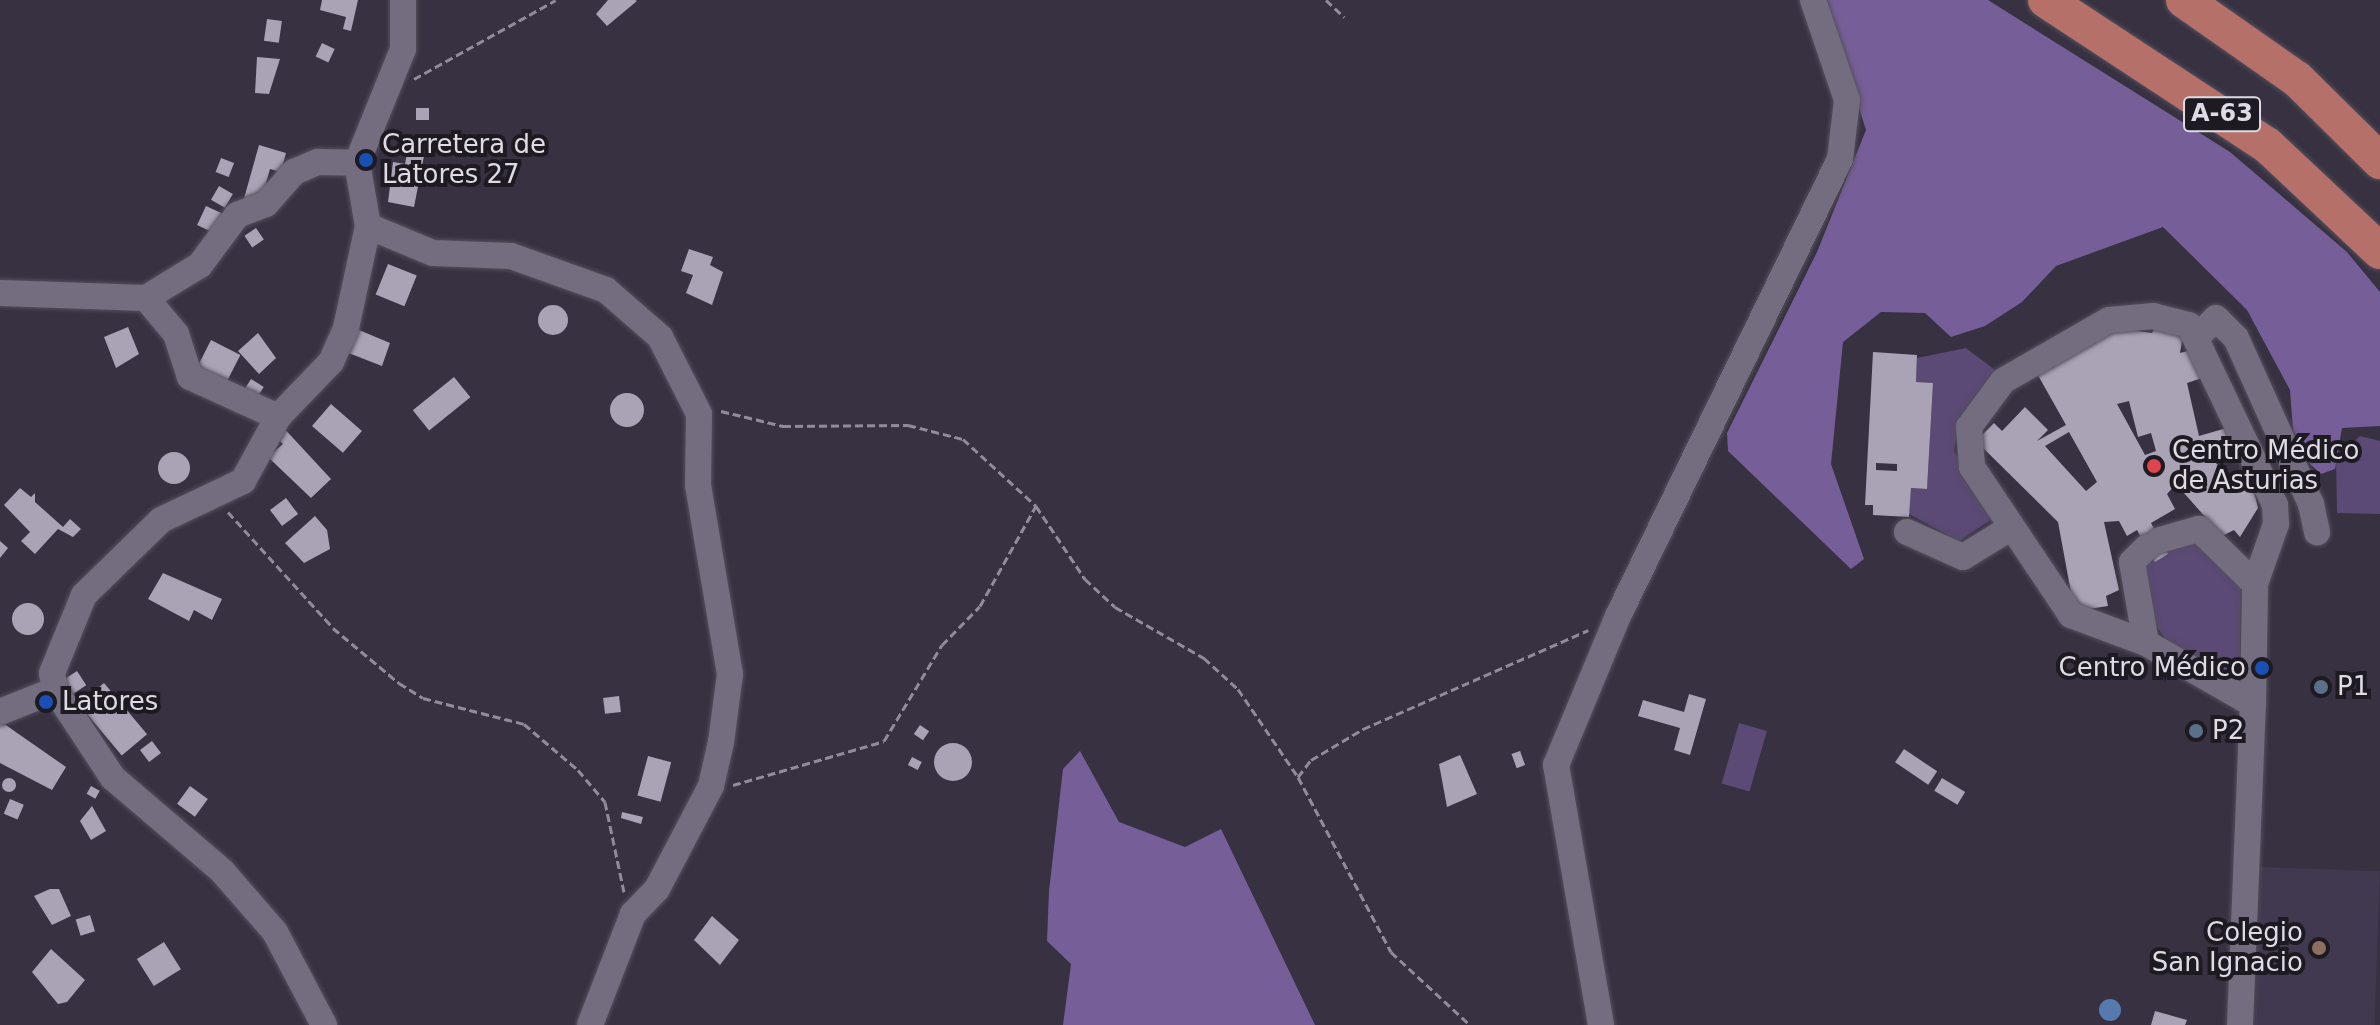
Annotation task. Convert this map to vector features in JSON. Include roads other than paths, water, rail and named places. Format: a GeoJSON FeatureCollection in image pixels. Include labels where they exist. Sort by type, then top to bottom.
{"type":"FeatureCollection","features":[{"type":"Feature","properties":{"kind":"highway","name":"A-63"},"geometry":{"type":"LineString","coordinates":[[2046,0],[2267,145],[2380,251]]}},
{"type":"Feature","properties":{"kind":"highway","name":"A-63"},"geometry":{"type":"LineString","coordinates":[[2184,0],[2297,79],[2380,161]]}},
{"type":"Feature","properties":{"kind":"street"},"geometry":{"type":"LineString","coordinates":[[324,1025],[275,932],[222,871],[113,778],[55,690],[52,673],[84,595],[161,520],[213,496],[250,473],[278,417],[331,362],[346,328],[368,226],[357,163],[389,91],[403,49],[403,0]]}},
{"type":"Feature","properties":{"kind":"street"},"geometry":{"type":"LineString","coordinates":[[1601,1025],[1556,765],[1618,616],[1840,159],[1847,100],[1813,0]]}},
{"type":"Feature","properties":{"kind":"street"},"geometry":{"type":"LineString","coordinates":[[0,293],[146,298],[200,265],[237,215],[266,204],[294,172],[318,162],[357,163]]}},
{"type":"Feature","properties":{"kind":"street"},"geometry":{"type":"LineString","coordinates":[[368,226],[433,253],[511,256],[606,290],[660,337],[699,414],[698,485],[730,674],[711,786],[663,879],[633,914],[590,1025]]}},
{"type":"Feature","properties":{"kind":"street"},"geometry":{"type":"LineString","coordinates":[[146,298],[176,334],[190,377],[278,417]]}},
{"type":"Feature","properties":{"kind":"street"},"geometry":{"type":"LineString","coordinates":[[2240,1025],[2253,704],[2255,584],[2276,524],[2275,505],[2198,336],[2178,317],[2109,320],[2003,381],[1981,404],[1966,449],[2012,527],[2071,615],[2146,643],[2253,704]]}},
{"type":"Feature","properties":{"kind":"street"},"geometry":{"type":"LineString","coordinates":[[2198,336],[2216,318],[2231,330],[2311,504],[2317,532]]}},
{"type":"Feature","properties":{"kind":"street"},"geometry":{"type":"LineString","coordinates":[[1907,532],[1963,557],[2012,527]]}},
{"type":"Feature","properties":{"kind":"street"},"geometry":{"type":"LineString","coordinates":[[2146,643],[2132,562],[2153,544],[2199,529],[2255,584]]}},
{"type":"Feature","properties":{"kind":"street"},"geometry":{"type":"LineString","coordinates":[[0,712],[55,690]]}},
{"type":"Feature","properties":{"kind":"water"},"geometry":{"type":"Polygon","coordinates":[[[2110,999],[2121,1010],[2110,1021],[2099,1010],[2110,999]]]}},
{"type":"Feature","properties":{"kind":"place","name":"Carretera de Latores 27"},"geometry":{"type":"Point","coordinates":[366,160]}},
{"type":"Feature","properties":{"kind":"place","name":"Centro Médico de Asturias"},"geometry":{"type":"Point","coordinates":[2154,466]}},
{"type":"Feature","properties":{"kind":"place","name":"Centro Médico"},"geometry":{"type":"Point","coordinates":[2262,668]}},
{"type":"Feature","properties":{"kind":"place","name":"P1"},"geometry":{"type":"Point","coordinates":[2321,687]}},
{"type":"Feature","properties":{"kind":"place","name":"Latores"},"geometry":{"type":"Point","coordinates":[46,702]}},
{"type":"Feature","properties":{"kind":"place","name":"P2"},"geometry":{"type":"Point","coordinates":[2196,731]}},
{"type":"Feature","properties":{"kind":"place","name":"Colegio San Ignacio"},"geometry":{"type":"Point","coordinates":[2319,948]}}]}
